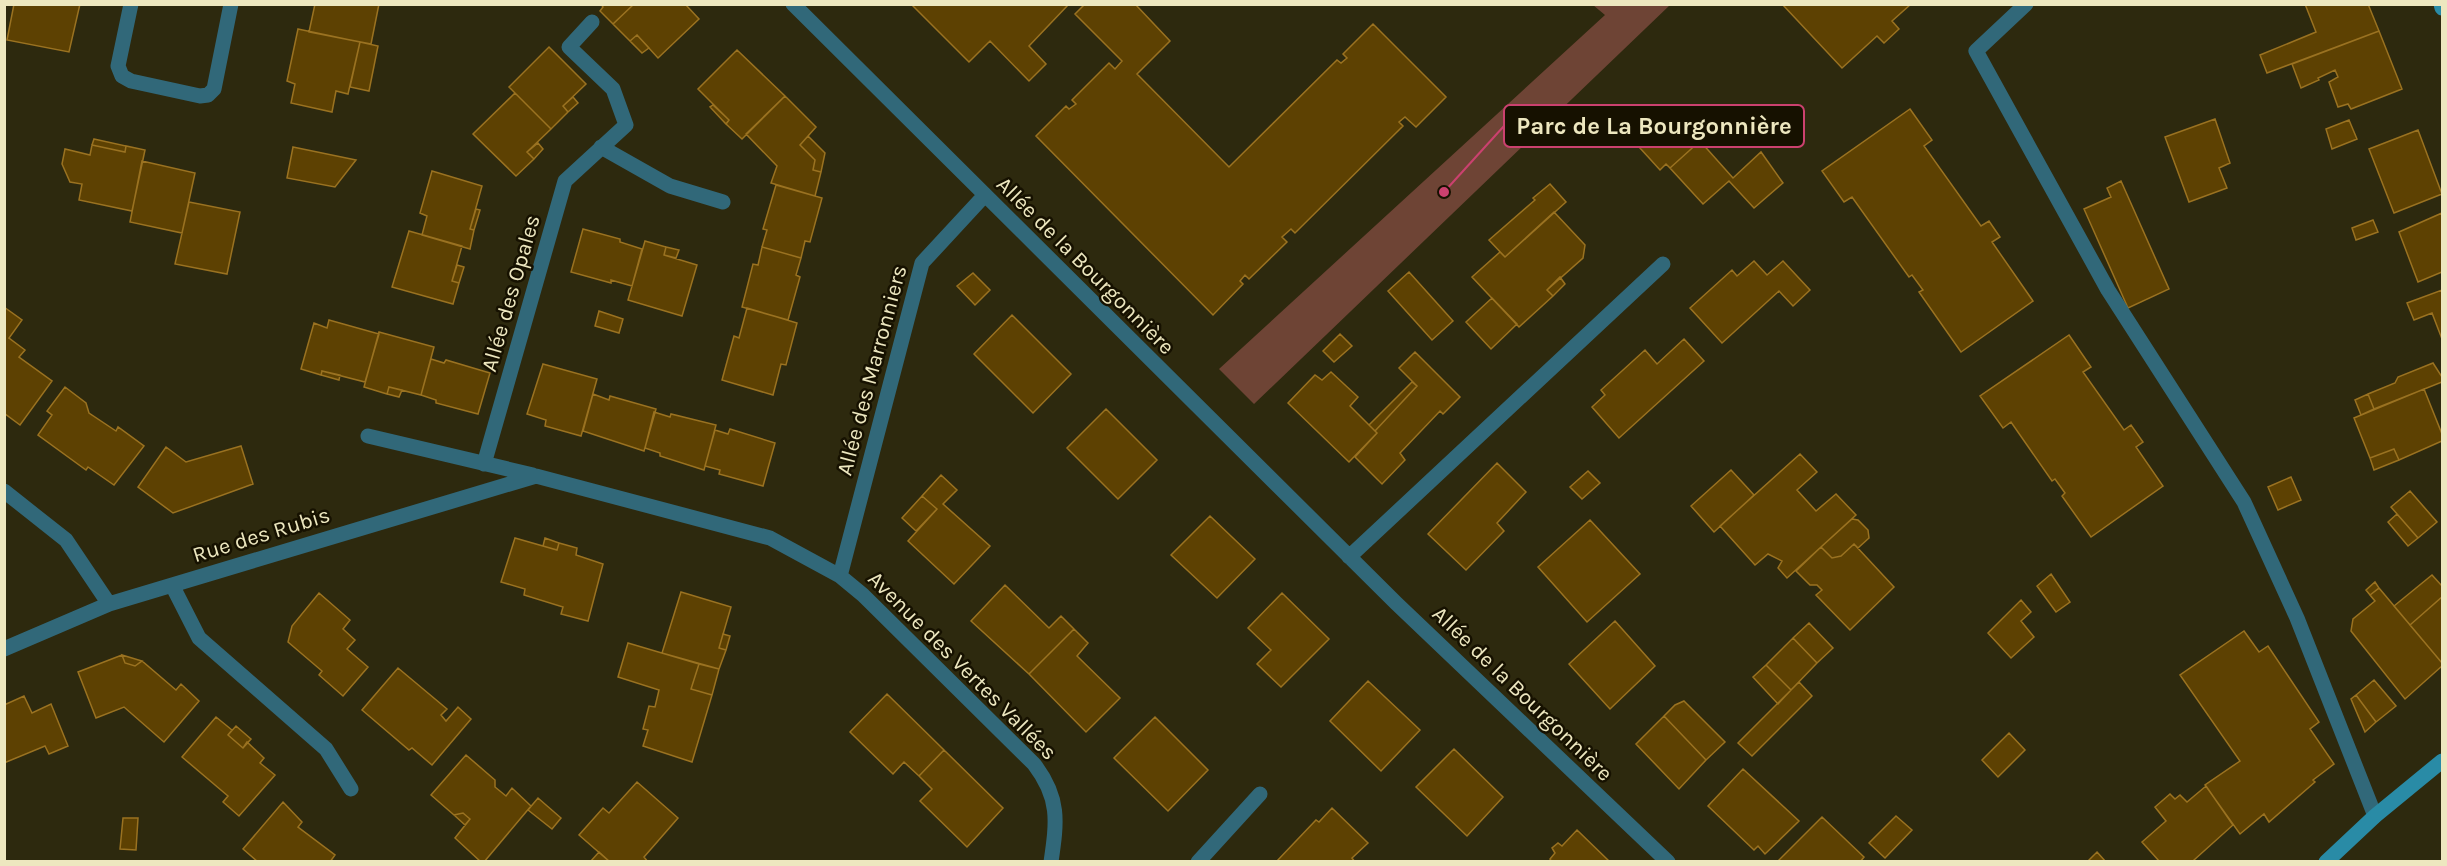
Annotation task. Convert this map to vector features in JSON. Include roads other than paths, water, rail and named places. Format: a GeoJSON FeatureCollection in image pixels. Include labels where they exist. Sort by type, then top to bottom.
{"type":"FeatureCollection","features":[{"type":"Feature","properties":{"kind":"street"},"geometry":{"type":"LineString","coordinates":[[131,4],[118,66],[122,76],[131,81],[200,96],[208,95],[214,89],[231,4]]}},
{"type":"Feature","properties":{"kind":"street","name":"Allée de la Bourgonnière"},"geometry":{"type":"LineString","coordinates":[[793,4],[1349,557],[1668,861]]}},
{"type":"Feature","properties":{"kind":"street"},"geometry":{"type":"LineString","coordinates":[[2026,4],[1976,51],[2108,290],[2244,502],[2297,618],[2375,816]]}},
{"type":"Feature","properties":{"kind":"street","name":"Allée des Opales"},"geometry":{"type":"LineString","coordinates":[[484,464],[565,181],[626,125],[614,89],[568,47],[592,22]]}},
{"type":"Feature","properties":{"kind":"street"},"geometry":{"type":"LineString","coordinates":[[601,147],[670,186],[723,202]]}},
{"type":"Feature","properties":{"kind":"street","name":"Allée des Marronniers"},"geometry":{"type":"LineString","coordinates":[[840,576],[922,263],[984,196]]}},
{"type":"Feature","properties":{"kind":"street"},"geometry":{"type":"LineString","coordinates":[[1349,557],[1663,264]]}},
{"type":"Feature","properties":{"kind":"street"},"geometry":{"type":"LineString","coordinates":[[369,436],[536,476],[770,538],[840,576]]}},
{"type":"Feature","properties":{"kind":"street","name":"Rue des Rubis"},"geometry":{"type":"LineString","coordinates":[[4,649],[109,604],[536,476]]}},
{"type":"Feature","properties":{"kind":"street"},"geometry":{"type":"LineString","coordinates":[[4,491],[66,540],[109,604]]}},
{"type":"Feature","properties":{"kind":"street","name":"Avenue des Vertes Vallées"},"geometry":{"type":"LineString","coordinates":[[840,576],[863,595],[1018,748],[1048,781],[1056,821],[1051,861]]}},
{"type":"Feature","properties":{"kind":"street"},"geometry":{"type":"LineString","coordinates":[[172,585],[199,639],[327,749],[351,789]]}},
{"type":"Feature","properties":{"kind":"street"},"geometry":{"type":"LineString","coordinates":[[2326,861],[2375,816],[2442,761]]}},
{"type":"Feature","properties":{"kind":"street"},"geometry":{"type":"LineString","coordinates":[[1198,861],[1260,794]]}},
{"type":"Feature","properties":{"kind":"place","name":"Parc de La Bourgonnière"},"geometry":{"type":"Point","coordinates":[1444,192]}}]}
